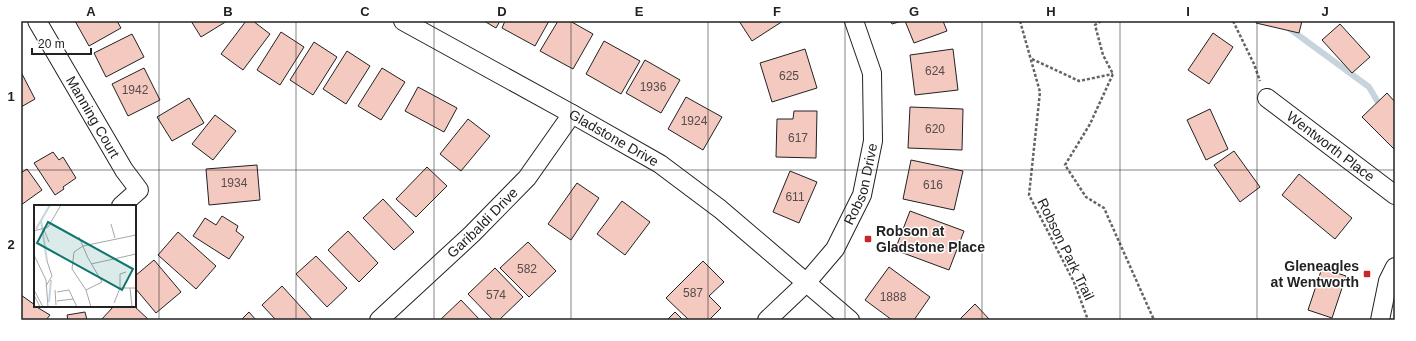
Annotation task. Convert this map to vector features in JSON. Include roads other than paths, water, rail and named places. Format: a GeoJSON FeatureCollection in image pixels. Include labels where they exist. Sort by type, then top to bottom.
{"type":"FeatureCollection","features":[{"type":"Feature","properties":{"kind":"street","name":"Manning Court"},"geometry":{"type":"LineString","coordinates":[[37,21],[124,170],[139,190],[122,205]]}},
{"type":"Feature","properties":{"kind":"street","name":"Gladstone Drive"},"geometry":{"type":"LineString","coordinates":[[403,21],[660,164],[720,209],[850,320]]}},
{"type":"Feature","properties":{"kind":"street","name":"Robson Drive"},"geometry":{"type":"LineString","coordinates":[[767,320],[806,283],[835,249],[862,195],[873,141],[872,74],[854,21]]}},
{"type":"Feature","properties":{"kind":"street","name":"Wentworth Place"},"geometry":{"type":"LineString","coordinates":[[1267,98],[1395,195]]}},
{"type":"Feature","properties":{"kind":"street","name":"Garibaldi Drive"},"geometry":{"type":"LineString","coordinates":[[379,320],[472,234],[527,178],[572,114]]}},
{"type":"Feature","properties":{"kind":"street"},"geometry":{"type":"LineString","coordinates":[[1380,320],[1388,281],[1395,267]]}},
{"type":"Feature","properties":{"kind":"waterway"},"geometry":{"type":"LineString","coordinates":[[1279,21],[1369,87],[1382,109]]}},
{"type":"Feature","properties":{"kind":"place","name":"Robson at Gladstone Place"},"geometry":{"type":"Point","coordinates":[868,239]}},
{"type":"Feature","properties":{"kind":"place","name":"Gleneagles at Wentworth"},"geometry":{"type":"Point","coordinates":[1367,274]}}]}
